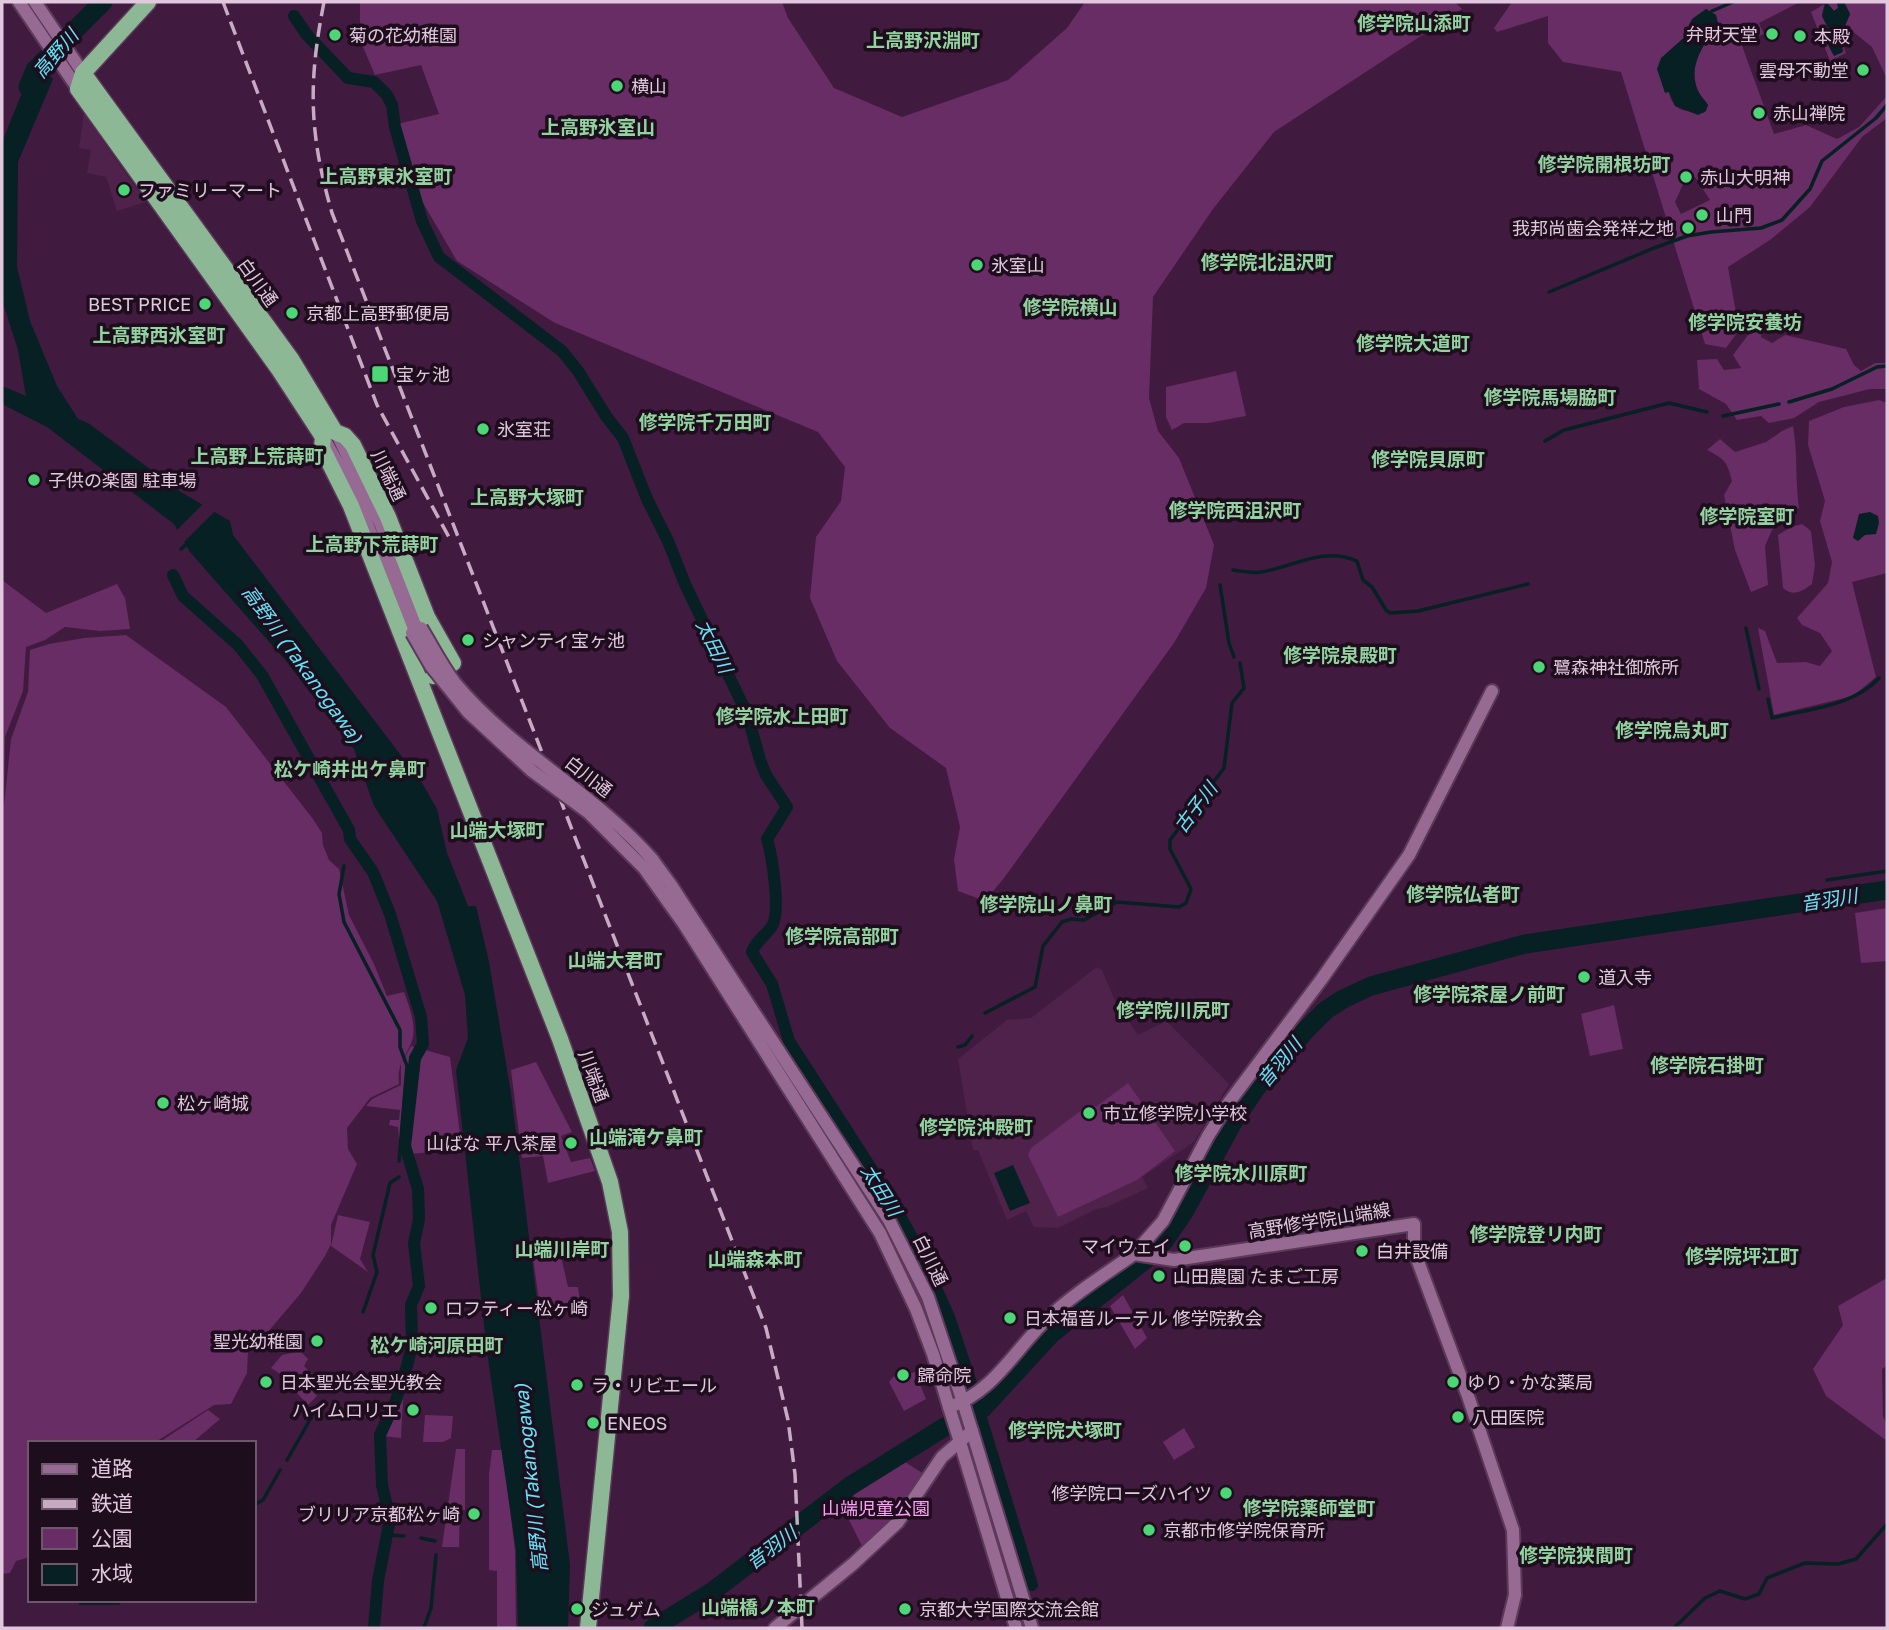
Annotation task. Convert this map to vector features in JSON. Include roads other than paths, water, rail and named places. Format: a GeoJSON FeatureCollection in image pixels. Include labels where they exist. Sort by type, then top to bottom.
{"type":"FeatureCollection","features":[{"type":"Feature","properties":{"kind":"highway"},"geometry":{"type":"LineString","coordinates":[[78,77],[148,2]]}},
{"type":"Feature","properties":{"kind":"highway","name":"白川通"},"geometry":{"type":"LineString","coordinates":[[78,77],[291,359],[329,435]]}},
{"type":"Feature","properties":{"kind":"highway","name":"川端通"},"geometry":{"type":"LineString","coordinates":[[422,683],[453,663],[427,617],[388,517],[365,467],[345,436],[329,435],[322,448],[351,506],[422,683],[584,1104],[610,1182],[620,1231],[621,1296],[588,1628]]}},
{"type":"Feature","properties":{"kind":"street","name":"白川通"},"geometry":{"type":"LineString","coordinates":[[19,2],[45,42],[78,77]]}},
{"type":"Feature","properties":{"kind":"street","name":"白川通"},"geometry":{"type":"LineString","coordinates":[[35,2],[78,77]]}},
{"type":"Feature","properties":{"kind":"street","name":"白川通"},"geometry":{"type":"LineString","coordinates":[[329,435],[431,666],[468,712],[532,771],[589,813],[671,884],[889,1220],[928,1297],[1032,1628]]}},
{"type":"Feature","properties":{"kind":"street"},"geometry":{"type":"LineString","coordinates":[[951,1411],[964,1406],[982,1391],[1051,1315],[1137,1254],[1163,1221],[1208,1136],[1230,1101],[1321,980],[1409,855],[1492,691]]}},
{"type":"Feature","properties":{"kind":"street","name":"白川通"},"geometry":{"type":"LineString","coordinates":[[648,864],[880,1233],[916,1309],[933,1354],[1016,1628]]}},
{"type":"Feature","properties":{"kind":"street","name":"高野修学院山端線"},"geometry":{"type":"LineString","coordinates":[[1137,1254],[1174,1260],[1414,1224],[1416,1256],[1469,1399],[1513,1530],[1515,1595],[1507,1628]]}},
{"type":"Feature","properties":{"kind":"street"},"geometry":{"type":"LineString","coordinates":[[775,1628],[853,1564],[898,1522],[958,1436],[971,1427]]}},
{"type":"Feature","properties":{"kind":"water"},"geometry":{"type":"Polygon","coordinates":[[[1837,2],[1844,2],[1850,14],[1839,40],[1843,52],[1834,56],[1828,45],[1831,33],[1822,16],[1825,4],[1834,11],[1838,8],[1837,2]]]}},
{"type":"Feature","properties":{"kind":"water"},"geometry":{"type":"Polygon","coordinates":[[[1706,9],[1716,15],[1718,24],[1696,64],[1695,82],[1708,105],[1706,111],[1698,115],[1675,106],[1669,92],[1665,93],[1657,69],[1661,58],[1687,35],[1692,19],[1706,9]]]}},
{"type":"Feature","properties":{"kind":"water","name":"高野川 (Takanogawa)"},"geometry":{"type":"Polygon","coordinates":[[[35,61],[53,79],[18,162],[17,267],[30,321],[57,386],[78,419],[88,423],[181,492],[230,521],[233,535],[422,783],[437,809],[447,853],[468,906],[476,906],[489,962],[511,1093],[570,1565],[568,1628],[518,1628],[516,1550],[487,1352],[456,1070],[468,1038],[465,995],[437,901],[374,806],[354,749],[286,661],[190,552],[174,524],[47,427],[2,404],[2,386],[26,396],[18,350],[2,300],[2,142],[35,61]]]}},
{"type":"Feature","properties":{"kind":"water"},"geometry":{"type":"Polygon","coordinates":[[[1870,512],[1878,516],[1876,534],[1865,535],[1858,541],[1853,538],[1859,514],[1870,512]]]}},
{"type":"Feature","properties":{"kind":"water"},"geometry":{"type":"Polygon","coordinates":[[[1013,1165],[1030,1203],[1010,1211],[994,1173],[1013,1165]]]}},
{"type":"Feature","properties":{"kind":"waterway","name":"高野川"},"geometry":{"type":"LineString","coordinates":[[28,87],[35,70],[103,2]]}},
{"type":"Feature","properties":{"kind":"waterway"},"geometry":{"type":"LineString","coordinates":[[1712,11],[1733,2]]}},
{"type":"Feature","properties":{"kind":"waterway","name":"太田川"},"geometry":{"type":"LineString","coordinates":[[294,16],[307,35],[348,78],[374,82],[387,95],[392,105],[395,127],[422,221],[439,257],[562,351],[623,438],[685,584],[747,714],[766,775],[787,807],[767,839],[775,883],[775,919],[752,952],[772,984],[789,1041],[887,1193],[919,1250],[949,1317],[973,1389]]}},
{"type":"Feature","properties":{"kind":"waterway"},"geometry":{"type":"LineString","coordinates":[[1549,292],[1687,236],[1761,228],[1782,220],[1810,189],[1822,161],[1876,118],[1887,105]]}},
{"type":"Feature","properties":{"kind":"waterway"},"geometry":{"type":"LineString","coordinates":[[1789,402],[1832,389],[1877,367],[1887,366]]}},
{"type":"Feature","properties":{"kind":"waterway"},"geometry":{"type":"LineString","coordinates":[[1545,441],[1564,430],[1669,403],[1707,412]]}},
{"type":"Feature","properties":{"kind":"waterway"},"geometry":{"type":"LineString","coordinates":[[1723,416],[1779,404]]}},
{"type":"Feature","properties":{"kind":"waterway"},"geometry":{"type":"LineString","coordinates":[[181,549],[188,543]]}},
{"type":"Feature","properties":{"kind":"waterway","name":"古子川"},"geometry":{"type":"LineString","coordinates":[[1233,570],[1258,573],[1308,559],[1344,557],[1357,561],[1363,580],[1372,587],[1390,613],[1418,611],[1528,584]]}},
{"type":"Feature","properties":{"kind":"waterway"},"geometry":{"type":"LineString","coordinates":[[173,575],[183,596],[238,645],[262,675],[349,830],[350,839],[373,872],[390,914],[421,1017],[423,1044],[415,1058],[405,1146],[418,1189],[419,1219],[414,1243],[419,1286],[411,1305],[412,1345],[407,1366],[396,1400],[380,1435],[382,1485],[390,1519],[378,1581],[374,1628]]}},
{"type":"Feature","properties":{"kind":"waterway","name":"古子川"},"geometry":{"type":"LineString","coordinates":[[1220,585],[1229,643],[1234,657]]}},
{"type":"Feature","properties":{"kind":"waterway"},"geometry":{"type":"LineString","coordinates":[[1746,628],[1759,689]]}},
{"type":"Feature","properties":{"kind":"waterway","name":"古子川"},"geometry":{"type":"LineString","coordinates":[[985,1013],[1035,987],[1043,946],[1062,922],[1071,919],[1084,920],[1117,902],[1179,907],[1186,903],[1191,889],[1170,849],[1170,840],[1224,768],[1232,703],[1244,688],[1240,663]]}},
{"type":"Feature","properties":{"kind":"waterway"},"geometry":{"type":"LineString","coordinates":[[1768,699],[1772,718],[1844,701],[1857,695],[1879,678]]}},
{"type":"Feature","properties":{"kind":"waterway"},"geometry":{"type":"LineString","coordinates":[[344,866],[339,894],[344,922],[400,1030],[400,1047],[407,1066],[399,1161]]}},
{"type":"Feature","properties":{"kind":"waterway"},"geometry":{"type":"LineString","coordinates":[[1827,880],[1887,871]]}},
{"type":"Feature","properties":{"kind":"waterway","name":"音羽川"},"geometry":{"type":"LineString","coordinates":[[653,1628],[713,1591],[850,1486],[943,1428],[983,1408],[1051,1334],[1145,1260],[1165,1240],[1256,1088],[1305,1031],[1326,1010],[1343,999],[1371,986],[1525,944],[1887,890]]}},
{"type":"Feature","properties":{"kind":"waterway","name":"古子川"},"geometry":{"type":"LineString","coordinates":[[958,1047],[965,1045],[972,1036]]}},
{"type":"Feature","properties":{"kind":"waterway"},"geometry":{"type":"LineString","coordinates":[[363,1312],[377,1272],[373,1255],[390,1183],[399,1177]]}},
{"type":"Feature","properties":{"kind":"waterway","name":"太田川"},"geometry":{"type":"LineString","coordinates":[[977,1405],[1032,1585]]}},
{"type":"Feature","properties":{"kind":"waterway"},"geometry":{"type":"LineString","coordinates":[[287,1460],[315,1411]]}},
{"type":"Feature","properties":{"kind":"waterway"},"geometry":{"type":"LineString","coordinates":[[256,1504],[263,1500],[280,1470]]}},
{"type":"Feature","properties":{"kind":"waterway"},"geometry":{"type":"LineString","coordinates":[[1674,1628],[1705,1598],[1720,1591],[1745,1599],[1759,1594],[1767,1578],[1805,1563],[1838,1564],[1856,1559],[1887,1524]]}},
{"type":"Feature","properties":{"kind":"waterway"},"geometry":{"type":"LineString","coordinates":[[388,1535],[404,1536]]}},
{"type":"Feature","properties":{"kind":"waterway"},"geometry":{"type":"LineString","coordinates":[[421,1538],[435,1541]]}},
{"type":"Feature","properties":{"kind":"waterway"},"geometry":{"type":"LineString","coordinates":[[424,1628],[431,1608],[436,1555]]}},
{"type":"Feature","properties":{"kind":"waterway"},"geometry":{"type":"LineString","coordinates":[[80,1603],[119,1602]]}},
{"type":"Feature","properties":{"kind":"railway"},"geometry":{"type":"LineString","coordinates":[[223,2],[377,405],[450,539]]}},
{"type":"Feature","properties":{"kind":"railway"},"geometry":{"type":"LineString","coordinates":[[324,2],[315,58],[313,108],[319,158],[332,213],[766,1328],[788,1420],[795,1474],[802,1628]]}},
{"type":"Feature","properties":{"kind":"place","name":"弁財天堂"},"geometry":{"type":"Point","coordinates":[1772,34]}},
{"type":"Feature","properties":{"kind":"place","name":"菊の花幼稚園"},"geometry":{"type":"Point","coordinates":[335,35]}},
{"type":"Feature","properties":{"kind":"place","name":"本殿"},"geometry":{"type":"Point","coordinates":[1800,36]}},
{"type":"Feature","properties":{"kind":"place","name":"雲母不動堂"},"geometry":{"type":"Point","coordinates":[1863,70]}},
{"type":"Feature","properties":{"kind":"place","name":"横山"},"geometry":{"type":"Point","coordinates":[617,86]}},
{"type":"Feature","properties":{"kind":"place","name":"赤山禅院"},"geometry":{"type":"Point","coordinates":[1759,113]}},
{"type":"Feature","properties":{"kind":"place","name":"赤山大明神"},"geometry":{"type":"Point","coordinates":[1686,177]}},
{"type":"Feature","properties":{"kind":"place","name":"ファミリーマート"},"geometry":{"type":"Point","coordinates":[124,190]}},
{"type":"Feature","properties":{"kind":"place","name":"山門"},"geometry":{"type":"Point","coordinates":[1702,215]}},
{"type":"Feature","properties":{"kind":"place","name":"我邦尚歯会発祥之地"},"geometry":{"type":"Point","coordinates":[1688,228]}},
{"type":"Feature","properties":{"kind":"place","name":"氷室山"},"geometry":{"type":"Point","coordinates":[977,265]}},
{"type":"Feature","properties":{"kind":"place","name":"BEST PRICE"},"geometry":{"type":"Point","coordinates":[205,304]}},
{"type":"Feature","properties":{"kind":"place","name":"京都上高野郵便局"},"geometry":{"type":"Point","coordinates":[292,313]}},
{"type":"Feature","properties":{"kind":"place","name":"宝ヶ池"},"geometry":{"type":"Point","coordinates":[380,374]}},
{"type":"Feature","properties":{"kind":"place","name":"氷室荘"},"geometry":{"type":"Point","coordinates":[483,429]}},
{"type":"Feature","properties":{"kind":"place","name":"子供の楽園 駐車場"},"geometry":{"type":"Point","coordinates":[34,480]}},
{"type":"Feature","properties":{"kind":"place","name":"シャンティ宝ヶ池"},"geometry":{"type":"Point","coordinates":[468,640]}},
{"type":"Feature","properties":{"kind":"place","name":"鷺森神社御旅所"},"geometry":{"type":"Point","coordinates":[1539,667]}},
{"type":"Feature","properties":{"kind":"place","name":"道入寺"},"geometry":{"type":"Point","coordinates":[1584,977]}},
{"type":"Feature","properties":{"kind":"place","name":"松ヶ崎城"},"geometry":{"type":"Point","coordinates":[163,1103]}},
{"type":"Feature","properties":{"kind":"place","name":"市立修学院小学校"},"geometry":{"type":"Point","coordinates":[1089,1113]}},
{"type":"Feature","properties":{"kind":"place","name":"山ばな 平八茶屋"},"geometry":{"type":"Point","coordinates":[571,1143]}},
{"type":"Feature","properties":{"kind":"place","name":"マイウェイ"},"geometry":{"type":"Point","coordinates":[1185,1246]}},
{"type":"Feature","properties":{"kind":"place","name":"白井設備"},"geometry":{"type":"Point","coordinates":[1362,1251]}},
{"type":"Feature","properties":{"kind":"place","name":"山田農園 たまご工房"},"geometry":{"type":"Point","coordinates":[1159,1276]}},
{"type":"Feature","properties":{"kind":"place","name":"ロフティー松ヶ崎"},"geometry":{"type":"Point","coordinates":[431,1308]}},
{"type":"Feature","properties":{"kind":"place","name":"日本福音ルーテル 修学院教会"},"geometry":{"type":"Point","coordinates":[1010,1318]}},
{"type":"Feature","properties":{"kind":"place","name":"聖光幼稚園"},"geometry":{"type":"Point","coordinates":[317,1341]}},
{"type":"Feature","properties":{"kind":"place","name":"歸命院"},"geometry":{"type":"Point","coordinates":[903,1375]}},
{"type":"Feature","properties":{"kind":"place","name":"日本聖光会聖光教会"},"geometry":{"type":"Point","coordinates":[266,1382]}},
{"type":"Feature","properties":{"kind":"place","name":"ゆり・かな薬局"},"geometry":{"type":"Point","coordinates":[1453,1382]}},
{"type":"Feature","properties":{"kind":"place","name":"ラ・リビエール"},"geometry":{"type":"Point","coordinates":[577,1385]}},
{"type":"Feature","properties":{"kind":"place","name":"ハイムロリエ"},"geometry":{"type":"Point","coordinates":[413,1410]}},
{"type":"Feature","properties":{"kind":"place","name":"八田医院"},"geometry":{"type":"Point","coordinates":[1458,1417]}},
{"type":"Feature","properties":{"kind":"place","name":"ENEOS"},"geometry":{"type":"Point","coordinates":[593,1423]}},
{"type":"Feature","properties":{"kind":"place","name":"修学院ローズハイツ"},"geometry":{"type":"Point","coordinates":[1226,1493]}},
{"type":"Feature","properties":{"kind":"place","name":"ブリリア京都松ヶ崎"},"geometry":{"type":"Point","coordinates":[474,1514]}},
{"type":"Feature","properties":{"kind":"place","name":"京都市修学院保育所"},"geometry":{"type":"Point","coordinates":[1149,1530]}},
{"type":"Feature","properties":{"kind":"place","name":"ジュゲム"},"geometry":{"type":"Point","coordinates":[577,1609]}},
{"type":"Feature","properties":{"kind":"place","name":"京都大学国際交流会館"},"geometry":{"type":"Point","coordinates":[905,1609]}},
{"type":"Feature","properties":{"kind":"district","name":"修学院山添町"},"geometry":{"type":"Point","coordinates":[1414,22]}},
{"type":"Feature","properties":{"kind":"district","name":"上高野沢淵町"},"geometry":{"type":"Point","coordinates":[923,39]}},
{"type":"Feature","properties":{"kind":"district","name":"上高野氷室山"},"geometry":{"type":"Point","coordinates":[598,126]}},
{"type":"Feature","properties":{"kind":"district","name":"修学院開根坊町"},"geometry":{"type":"Point","coordinates":[1604,163]}},
{"type":"Feature","properties":{"kind":"district","name":"上高野東氷室町"},"geometry":{"type":"Point","coordinates":[386,175]}},
{"type":"Feature","properties":{"kind":"district","name":"修学院北沮沢町"},"geometry":{"type":"Point","coordinates":[1267,261]}},
{"type":"Feature","properties":{"kind":"district","name":"修学院横山"},"geometry":{"type":"Point","coordinates":[1070,306]}},
{"type":"Feature","properties":{"kind":"district","name":"修学院安養坊"},"geometry":{"type":"Point","coordinates":[1745,321]}},
{"type":"Feature","properties":{"kind":"district","name":"上高野西氷室町"},"geometry":{"type":"Point","coordinates":[159,334]}},
{"type":"Feature","properties":{"kind":"district","name":"修学院大道町"},"geometry":{"type":"Point","coordinates":[1413,342]}},
{"type":"Feature","properties":{"kind":"district","name":"修学院馬場脇町"},"geometry":{"type":"Point","coordinates":[1550,396]}},
{"type":"Feature","properties":{"kind":"district","name":"修学院千万田町"},"geometry":{"type":"Point","coordinates":[705,421]}},
{"type":"Feature","properties":{"kind":"district","name":"上高野上荒蒔町"},"geometry":{"type":"Point","coordinates":[257,455]}},
{"type":"Feature","properties":{"kind":"district","name":"修学院貝原町"},"geometry":{"type":"Point","coordinates":[1428,458]}},
{"type":"Feature","properties":{"kind":"district","name":"上高野大塚町"},"geometry":{"type":"Point","coordinates":[527,496]}},
{"type":"Feature","properties":{"kind":"district","name":"修学院西沮沢町"},"geometry":{"type":"Point","coordinates":[1235,509]}},
{"type":"Feature","properties":{"kind":"district","name":"修学院室町"},"geometry":{"type":"Point","coordinates":[1747,515]}},
{"type":"Feature","properties":{"kind":"district","name":"上高野下荒蒔町"},"geometry":{"type":"Point","coordinates":[372,543]}},
{"type":"Feature","properties":{"kind":"district","name":"修学院泉殿町"},"geometry":{"type":"Point","coordinates":[1340,654]}},
{"type":"Feature","properties":{"kind":"district","name":"修学院水上田町"},"geometry":{"type":"Point","coordinates":[782,715]}},
{"type":"Feature","properties":{"kind":"district","name":"修学院烏丸町"},"geometry":{"type":"Point","coordinates":[1672,729]}},
{"type":"Feature","properties":{"kind":"district","name":"松ケ崎井出ケ鼻町"},"geometry":{"type":"Point","coordinates":[350,768]}},
{"type":"Feature","properties":{"kind":"district","name":"山端大塚町"},"geometry":{"type":"Point","coordinates":[497,829]}},
{"type":"Feature","properties":{"kind":"district","name":"修学院仏者町"},"geometry":{"type":"Point","coordinates":[1463,893]}},
{"type":"Feature","properties":{"kind":"district","name":"修学院山ノ鼻町"},"geometry":{"type":"Point","coordinates":[1046,903]}},
{"type":"Feature","properties":{"kind":"district","name":"修学院高部町"},"geometry":{"type":"Point","coordinates":[842,935]}},
{"type":"Feature","properties":{"kind":"district","name":"山端大君町"},"geometry":{"type":"Point","coordinates":[615,959]}},
{"type":"Feature","properties":{"kind":"district","name":"修学院茶屋ノ前町"},"geometry":{"type":"Point","coordinates":[1489,993]}},
{"type":"Feature","properties":{"kind":"district","name":"修学院川尻町"},"geometry":{"type":"Point","coordinates":[1173,1009]}},
{"type":"Feature","properties":{"kind":"district","name":"修学院石掛町"},"geometry":{"type":"Point","coordinates":[1707,1064]}},
{"type":"Feature","properties":{"kind":"district","name":"修学院沖殿町"},"geometry":{"type":"Point","coordinates":[976,1126]}},
{"type":"Feature","properties":{"kind":"district","name":"山端滝ケ鼻町"},"geometry":{"type":"Point","coordinates":[646,1136]}},
{"type":"Feature","properties":{"kind":"district","name":"修学院水川原町"},"geometry":{"type":"Point","coordinates":[1241,1172]}},
{"type":"Feature","properties":{"kind":"district","name":"修学院登リ内町"},"geometry":{"type":"Point","coordinates":[1536,1233]}},
{"type":"Feature","properties":{"kind":"district","name":"山端川岸町"},"geometry":{"type":"Point","coordinates":[562,1248]}},
{"type":"Feature","properties":{"kind":"district","name":"修学院坪江町"},"geometry":{"type":"Point","coordinates":[1742,1255]}},
{"type":"Feature","properties":{"kind":"district","name":"山端森本町"},"geometry":{"type":"Point","coordinates":[755,1258]}},
{"type":"Feature","properties":{"kind":"district","name":"松ケ崎河原田町"},"geometry":{"type":"Point","coordinates":[437,1344]}},
{"type":"Feature","properties":{"kind":"district","name":"修学院犬塚町"},"geometry":{"type":"Point","coordinates":[1065,1429]}},
{"type":"Feature","properties":{"kind":"district","name":"修学院薬師堂町"},"geometry":{"type":"Point","coordinates":[1309,1507]}},
{"type":"Feature","properties":{"kind":"district","name":"修学院狭間町"},"geometry":{"type":"Point","coordinates":[1576,1554]}},
{"type":"Feature","properties":{"kind":"district","name":"山端橋ノ本町"},"geometry":{"type":"Point","coordinates":[758,1606]}},
{"type":"Feature","properties":{"kind":"park label","name":"山端児童公園"},"geometry":{"type":"Point","coordinates":[876,1508]}}]}
